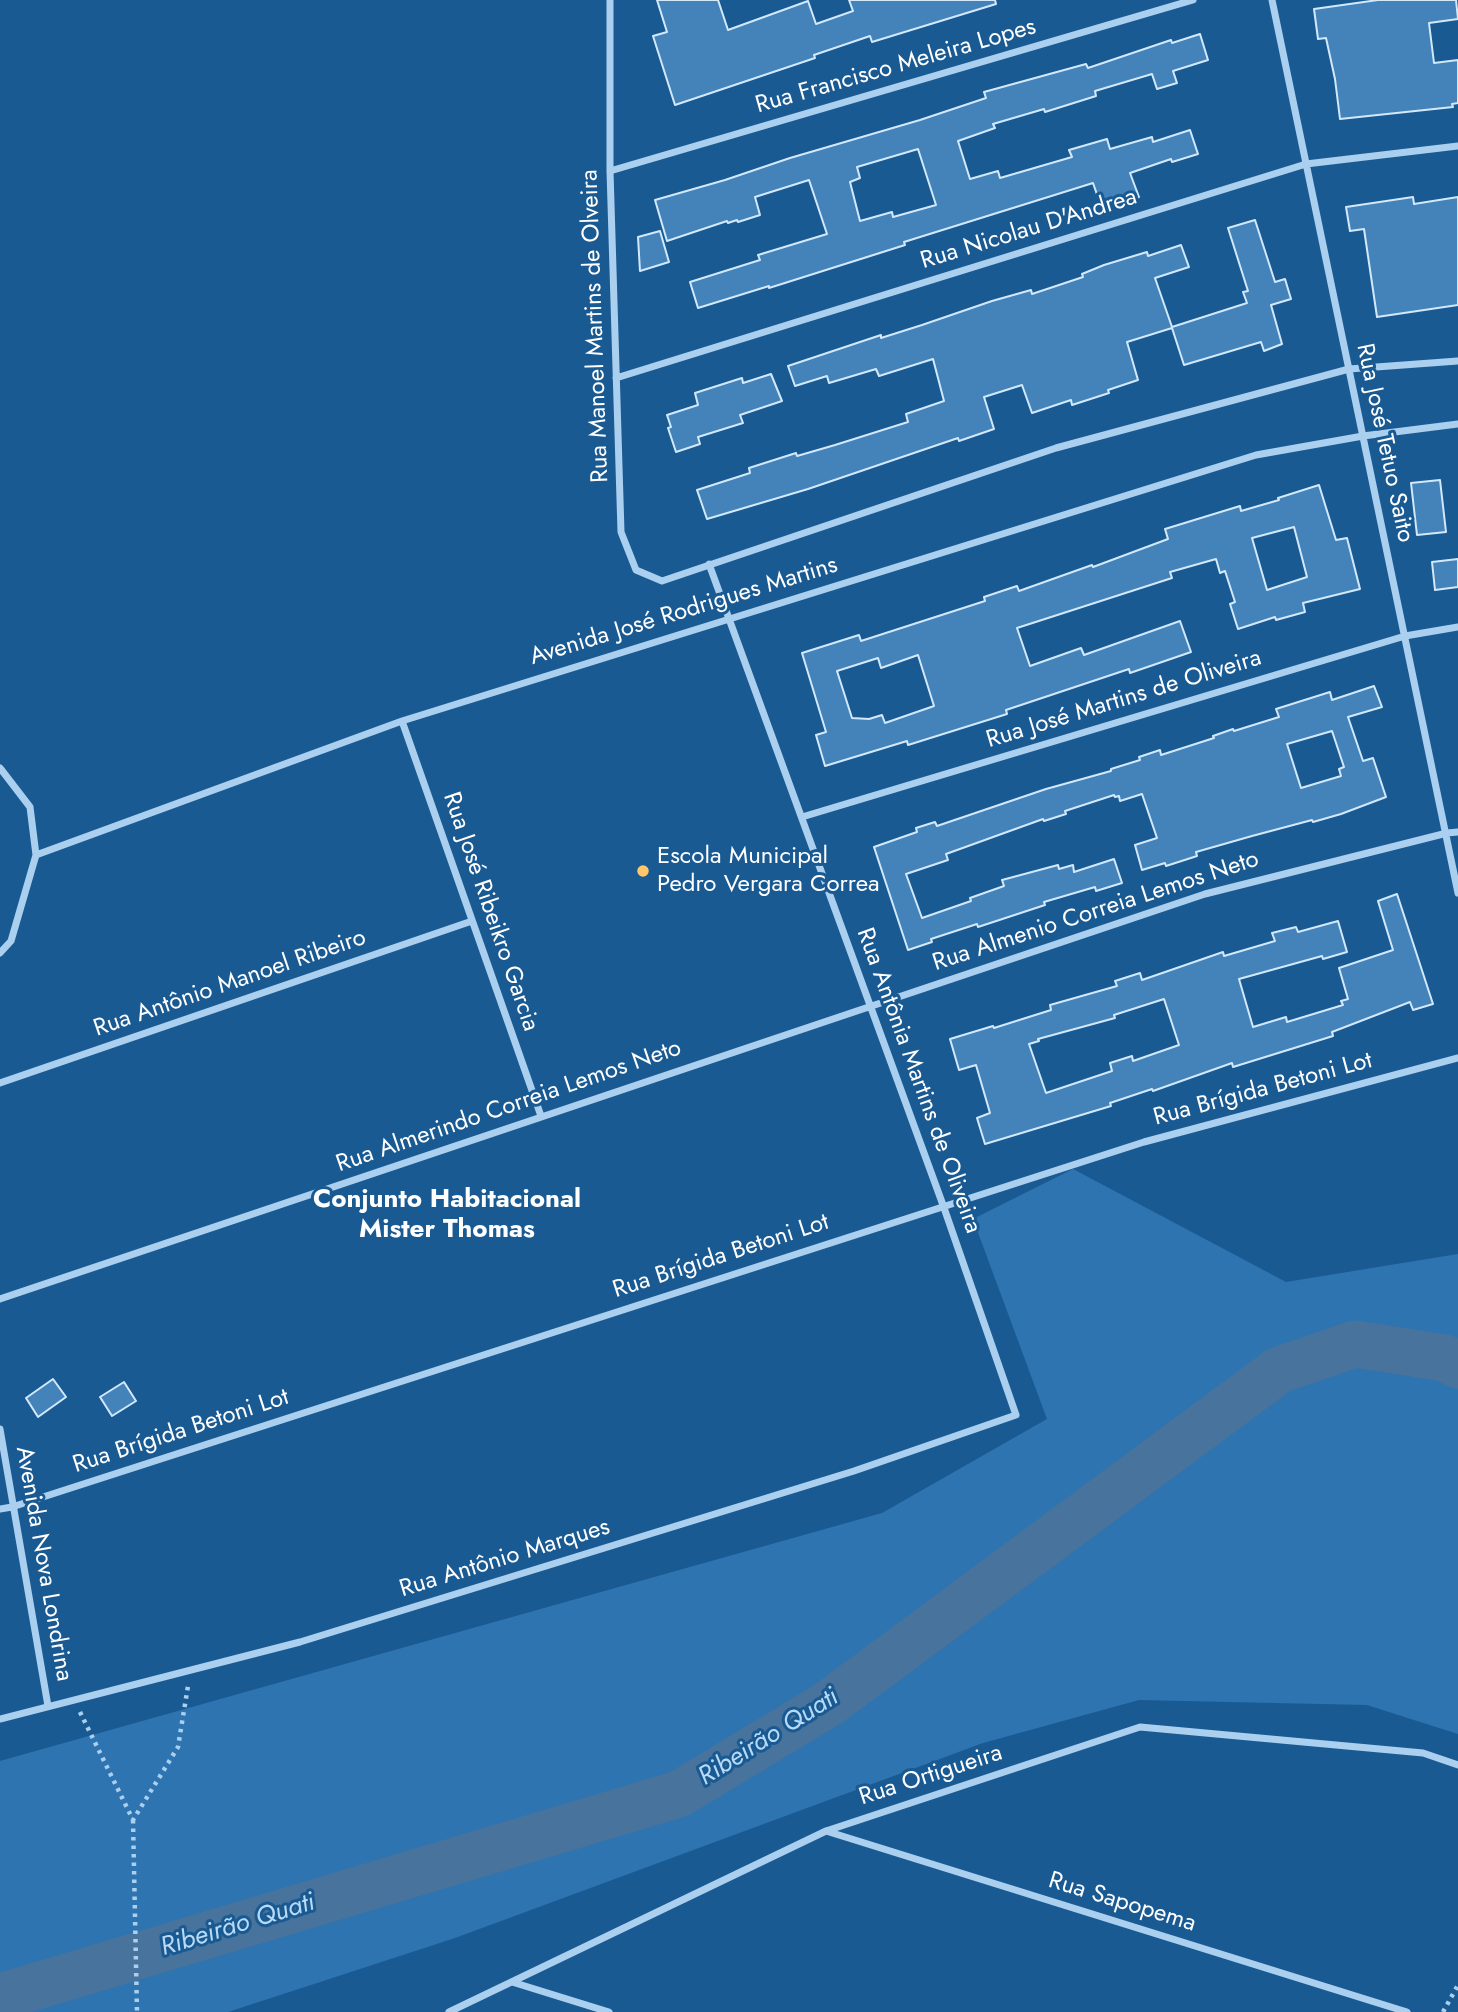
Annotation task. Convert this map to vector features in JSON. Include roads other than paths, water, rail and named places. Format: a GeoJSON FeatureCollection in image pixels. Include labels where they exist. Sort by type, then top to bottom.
{"type":"FeatureCollection","features":[{"type":"Feature","properties":{"kind":"street","name":"Rua Manoel Martins de Olveira"},"geometry":{"type":"LineString","coordinates":[[610,0],[610,171],[621,532],[636,570],[662,581],[709,564]]}},
{"type":"Feature","properties":{"kind":"street","name":"Rua Francisco Meleira Lopes"},"geometry":{"type":"LineString","coordinates":[[610,171],[1193,0]]}},
{"type":"Feature","properties":{"kind":"street","name":"Rua José Tetuo Saito"},"geometry":{"type":"LineString","coordinates":[[1272,0],[1458,893]]}},
{"type":"Feature","properties":{"kind":"street","name":"Rua Nicolau D'Andrea"},"geometry":{"type":"LineString","coordinates":[[617,378],[1306,164],[1458,146]]}},
{"type":"Feature","properties":{"kind":"street","name":"Avenida José Rodrigues Martins"},"geometry":{"type":"LineString","coordinates":[[709,564],[1056,449],[1349,369],[1458,361]]}},
{"type":"Feature","properties":{"kind":"street","name":"Avenida José Rodrigues Martins"},"geometry":{"type":"LineString","coordinates":[[36,855],[402,721],[1256,455],[1363,436],[1458,424]]}},
{"type":"Feature","properties":{"kind":"street","name":"Rua Antônia Martins de Oliveira"},"geometry":{"type":"LineString","coordinates":[[709,564],[943,1205],[1016,1415]]}},
{"type":"Feature","properties":{"kind":"street","name":"Rua José Martins de Oliveira"},"geometry":{"type":"LineString","coordinates":[[802,817],[1405,636],[1458,627]]}},
{"type":"Feature","properties":{"kind":"street","name":"Rua José Ribeikro Garcia"},"geometry":{"type":"LineString","coordinates":[[402,721],[541,1116]]}},
{"type":"Feature","properties":{"kind":"street"},"geometry":{"type":"LineString","coordinates":[[0,768],[30,807],[36,855],[10,941],[0,953]]}},
{"type":"Feature","properties":{"kind":"street","name":"Rua Almenio Correia Lemos Neto"},"geometry":{"type":"LineString","coordinates":[[870,1005],[1205,894],[1458,832]]}},
{"type":"Feature","properties":{"kind":"street","name":"Rua Antônio Manoel Ribeiro"},"geometry":{"type":"LineString","coordinates":[[0,1083],[472,921]]}},
{"type":"Feature","properties":{"kind":"street","name":"Rua Almerindo Correia Lemos Neto"},"geometry":{"type":"LineString","coordinates":[[0,1299],[870,1005]]}},
{"type":"Feature","properties":{"kind":"street","name":"Rua Brígida Betoni Lot"},"geometry":{"type":"LineString","coordinates":[[0,1509],[1144,1142],[1458,1058]]}},
{"type":"Feature","properties":{"kind":"street","name":"Rua Antônio Marques"},"geometry":{"type":"LineString","coordinates":[[0,1719],[314,1638],[854,1471],[1016,1415]]}},
{"type":"Feature","properties":{"kind":"street","name":"Avenida Nova Londrina"},"geometry":{"type":"LineString","coordinates":[[0,1429],[48,1706]]}},
{"type":"Feature","properties":{"kind":"street","name":"Rua Ortigueira"},"geometry":{"type":"LineString","coordinates":[[449,2012],[826,1831],[1140,1727],[1423,1753],[1458,1765]]}},
{"type":"Feature","properties":{"kind":"street","name":"Rua Sapopema"},"geometry":{"type":"LineString","coordinates":[[826,1831],[1407,2012]]}},
{"type":"Feature","properties":{"kind":"street"},"geometry":{"type":"LineString","coordinates":[[512,1982],[609,2012]]}},
{"type":"Feature","properties":{"kind":"waterway","name":"Ribeirão Quati"},"geometry":{"type":"LineString","coordinates":[[0,1997],[679,1794],[828,1704],[1279,1370],[1355,1344],[1445,1358],[1458,1365]]}},
{"type":"Feature","properties":{"kind":"place","name":"Escola Municipal Pedro Vergara Correa"},"geometry":{"type":"Point","coordinates":[643,871]}},
{"type":"Feature","properties":{"kind":"district","name":"Conjunto Habitacional Mister Thomas"},"geometry":{"type":"Point","coordinates":[447,1216]}}]}
